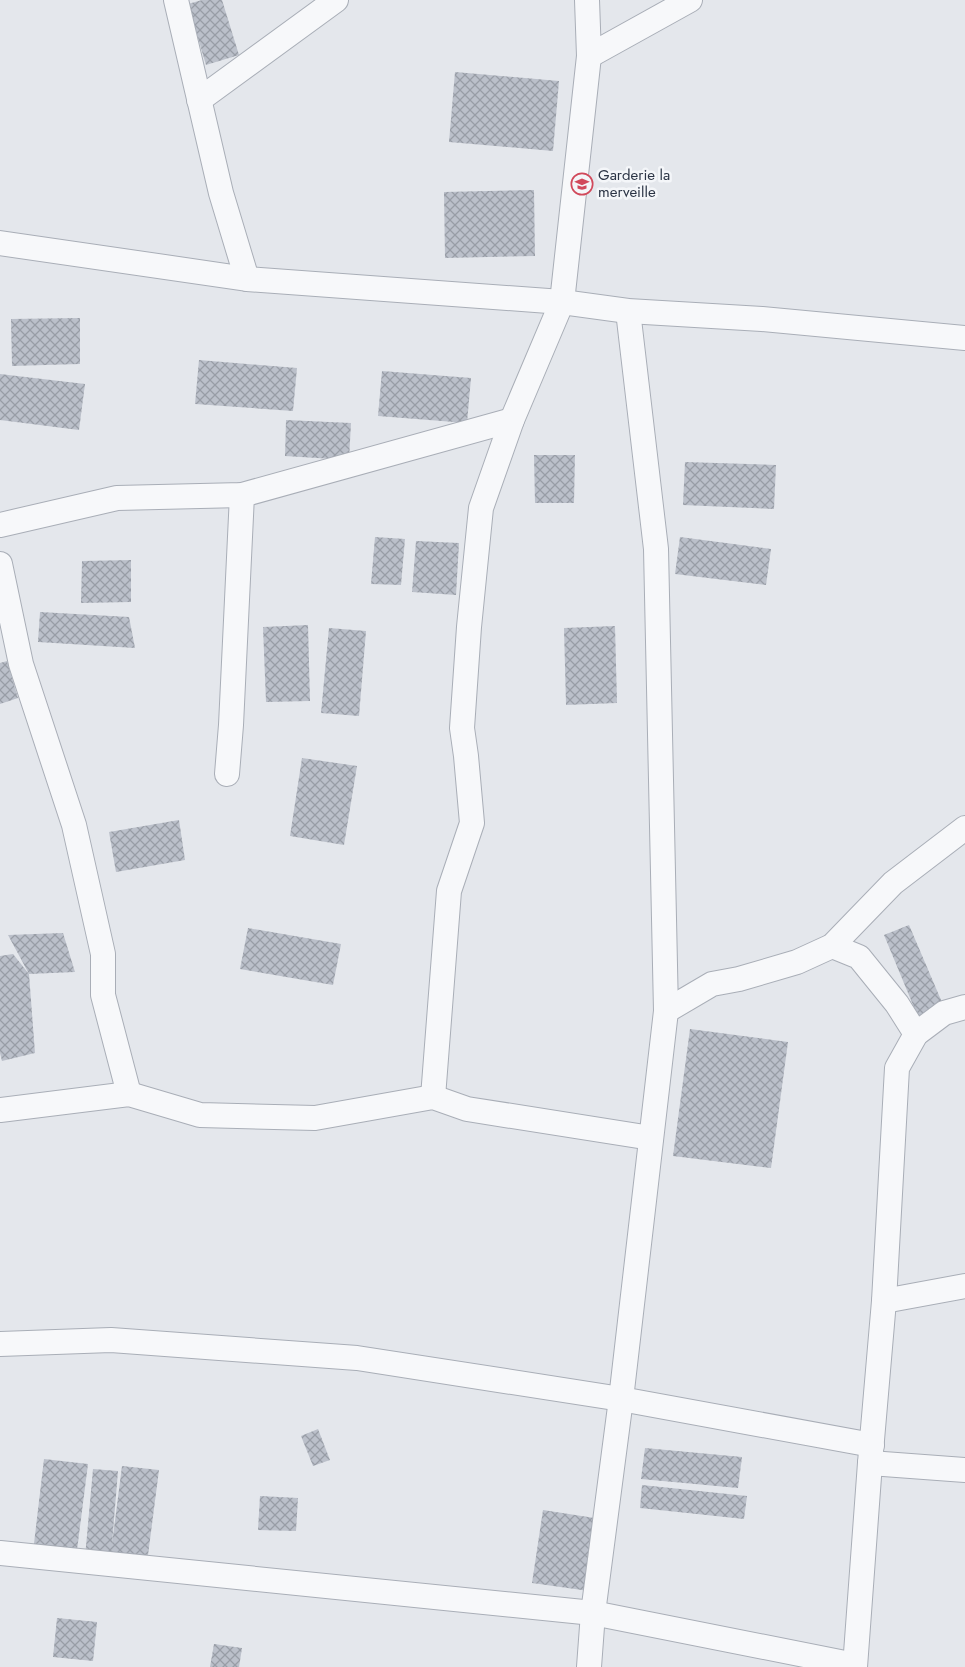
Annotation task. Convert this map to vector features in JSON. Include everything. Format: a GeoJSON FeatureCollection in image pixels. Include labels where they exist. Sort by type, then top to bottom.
{"type":"FeatureCollection","features":[{"type":"Feature","properties":{"kind":"street"},"geometry":{"type":"LineString","coordinates":[[176,0],[221,193],[247,279]]}},
{"type":"Feature","properties":{"kind":"street"},"geometry":{"type":"LineString","coordinates":[[199,100],[336,0]]}},
{"type":"Feature","properties":{"kind":"street"},"geometry":{"type":"LineString","coordinates":[[433,1097],[449,891],[472,824],[462,728],[469,627],[481,508],[512,420],[562,302],[589,56],[586,0]]}},
{"type":"Feature","properties":{"kind":"street"},"geometry":{"type":"LineString","coordinates":[[589,56],[690,0]]}},
{"type":"Feature","properties":{"kind":"street"},"geometry":{"type":"LineString","coordinates":[[0,243],[247,279],[562,302],[628,311],[762,320],[965,338]]}},
{"type":"Feature","properties":{"kind":"street"},"geometry":{"type":"LineString","coordinates":[[589,1667],[593,1613],[621,1399],[666,1011],[656,549],[628,311]]}},
{"type":"Feature","properties":{"kind":"street"},"geometry":{"type":"LineString","coordinates":[[0,525],[117,498],[242,495],[512,420]]}},
{"type":"Feature","properties":{"kind":"street"},"geometry":{"type":"LineString","coordinates":[[226,774],[231,724],[242,495]]}},
{"type":"Feature","properties":{"kind":"street"},"geometry":{"type":"LineString","coordinates":[[0,564],[21,664],[74,825],[103,954],[104,995],[129,1094]]}},
{"type":"Feature","properties":{"kind":"street"},"geometry":{"type":"LineString","coordinates":[[666,1011],[712,984],[739,979],[797,962],[832,946],[893,883],[965,828]]}},
{"type":"Feature","properties":{"kind":"street"},"geometry":{"type":"LineString","coordinates":[[832,946],[859,957],[897,1004],[916,1034]]}},
{"type":"Feature","properties":{"kind":"street"},"geometry":{"type":"LineString","coordinates":[[0,1553],[593,1613],[855,1666],[884,1301],[897,1068],[916,1034],[944,1013],[965,1008]]}},
{"type":"Feature","properties":{"kind":"street"},"geometry":{"type":"LineString","coordinates":[[0,1110],[129,1094],[200,1114],[315,1118],[433,1097],[467,1109],[651,1138]]}},
{"type":"Feature","properties":{"kind":"street"},"geometry":{"type":"LineString","coordinates":[[884,1301],[965,1286]]}},
{"type":"Feature","properties":{"kind":"street"},"geometry":{"type":"LineString","coordinates":[[0,1344],[111,1340],[357,1358],[621,1399],[871,1454],[965,1470]]}},
{"type":"Feature","properties":{"kind":"building"},"geometry":{"type":"Polygon","coordinates":[[[202,0],[222,0],[239,55],[206,65],[188,4],[202,0]]]}},
{"type":"Feature","properties":{"kind":"building"},"geometry":{"type":"Polygon","coordinates":[[[455,72],[559,81],[553,151],[449,142],[455,72]]]}},
{"type":"Feature","properties":{"kind":"building"},"geometry":{"type":"Polygon","coordinates":[[[534,190],[535,256],[445,258],[444,192],[534,190]]]}},
{"type":"Feature","properties":{"kind":"building"},"geometry":{"type":"Polygon","coordinates":[[[80,318],[80,364],[12,366],[11,319],[80,318]]]}},
{"type":"Feature","properties":{"kind":"building"},"geometry":{"type":"Polygon","coordinates":[[[199,360],[297,368],[293,411],[195,404],[199,360]]]}},
{"type":"Feature","properties":{"kind":"building"},"geometry":{"type":"Polygon","coordinates":[[[382,371],[471,378],[467,423],[378,416],[382,371]]]}},
{"type":"Feature","properties":{"kind":"building"},"geometry":{"type":"Polygon","coordinates":[[[0,374],[85,384],[79,430],[0,420],[0,374]]]}},
{"type":"Feature","properties":{"kind":"building"},"geometry":{"type":"Polygon","coordinates":[[[286,420],[351,423],[349,460],[285,456],[286,420]]]}},
{"type":"Feature","properties":{"kind":"building"},"geometry":{"type":"Polygon","coordinates":[[[534,455],[575,455],[574,503],[535,503],[534,455]]]}},
{"type":"Feature","properties":{"kind":"building"},"geometry":{"type":"Polygon","coordinates":[[[685,462],[776,465],[774,509],[683,505],[685,462]]]}},
{"type":"Feature","properties":{"kind":"building"},"geometry":{"type":"Polygon","coordinates":[[[375,537],[405,539],[401,585],[371,584],[375,537]]]}},
{"type":"Feature","properties":{"kind":"building"},"geometry":{"type":"Polygon","coordinates":[[[680,537],[771,549],[766,585],[675,574],[680,537]]]}},
{"type":"Feature","properties":{"kind":"building"},"geometry":{"type":"Polygon","coordinates":[[[416,541],[459,543],[456,595],[412,592],[416,541]]]}},
{"type":"Feature","properties":{"kind":"building"},"geometry":{"type":"Polygon","coordinates":[[[131,560],[131,602],[81,603],[82,561],[131,560]]]}},
{"type":"Feature","properties":{"kind":"building"},"geometry":{"type":"Polygon","coordinates":[[[40,612],[129,617],[135,648],[38,642],[40,612]]]}},
{"type":"Feature","properties":{"kind":"building"},"geometry":{"type":"Polygon","coordinates":[[[308,625],[310,701],[266,702],[263,627],[308,625]]]}},
{"type":"Feature","properties":{"kind":"building"},"geometry":{"type":"Polygon","coordinates":[[[615,626],[617,703],[566,705],[564,628],[615,626]]]}},
{"type":"Feature","properties":{"kind":"building"},"geometry":{"type":"Polygon","coordinates":[[[329,628],[366,631],[359,716],[321,713],[329,628]]]}},
{"type":"Feature","properties":{"kind":"building"},"geometry":{"type":"Polygon","coordinates":[[[7,661],[18,698],[0,704],[0,663],[7,661]]]}},
{"type":"Feature","properties":{"kind":"building"},"geometry":{"type":"Polygon","coordinates":[[[302,758],[357,766],[344,845],[290,836],[302,758]]]}},
{"type":"Feature","properties":{"kind":"building"},"geometry":{"type":"Polygon","coordinates":[[[179,820],[185,860],[116,872],[109,832],[179,820]]]}},
{"type":"Feature","properties":{"kind":"building"},"geometry":{"type":"Polygon","coordinates":[[[909,925],[944,1007],[918,1017],[884,935],[909,925]]]}},
{"type":"Feature","properties":{"kind":"building"},"geometry":{"type":"Polygon","coordinates":[[[248,928],[341,944],[333,985],[240,969],[248,928]]]}},
{"type":"Feature","properties":{"kind":"building"},"geometry":{"type":"Polygon","coordinates":[[[63,933],[75,972],[29,974],[8,935],[63,933]]]}},
{"type":"Feature","properties":{"kind":"building"},"geometry":{"type":"Polygon","coordinates":[[[13,954],[29,974],[35,1053],[2,1061],[0,1053],[0,956],[13,954]]]}},
{"type":"Feature","properties":{"kind":"building"},"geometry":{"type":"Polygon","coordinates":[[[690,1029],[788,1042],[771,1168],[673,1156],[690,1029]]]}},
{"type":"Feature","properties":{"kind":"building"},"geometry":{"type":"Polygon","coordinates":[[[318,1429],[330,1460],[313,1466],[301,1436],[318,1429]]]}},
{"type":"Feature","properties":{"kind":"building"},"geometry":{"type":"Polygon","coordinates":[[[645,1448],[742,1457],[738,1488],[641,1479],[645,1448]]]}},
{"type":"Feature","properties":{"kind":"building"},"geometry":{"type":"Polygon","coordinates":[[[44,1459],[88,1464],[76,1558],[33,1552],[44,1459]]]}},
{"type":"Feature","properties":{"kind":"building"},"geometry":{"type":"Polygon","coordinates":[[[122,1466],[159,1470],[147,1563],[85,1557],[93,1469],[118,1471],[112,1544],[122,1466]]]}},
{"type":"Feature","properties":{"kind":"building"},"geometry":{"type":"Polygon","coordinates":[[[642,1485],[747,1496],[744,1519],[640,1508],[642,1485]]]}},
{"type":"Feature","properties":{"kind":"building"},"geometry":{"type":"Polygon","coordinates":[[[260,1496],[298,1498],[296,1531],[258,1530],[260,1496]]]}},
{"type":"Feature","properties":{"kind":"building"},"geometry":{"type":"Polygon","coordinates":[[[543,1510],[601,1519],[589,1591],[532,1583],[543,1510]]]}},
{"type":"Feature","properties":{"kind":"building"},"geometry":{"type":"Polygon","coordinates":[[[57,1618],[97,1622],[93,1661],[53,1657],[57,1618]]]}},
{"type":"Feature","properties":{"kind":"building"},"geometry":{"type":"Polygon","coordinates":[[[214,1644],[242,1648],[239,1667],[210,1667],[214,1644]]]}},
{"type":"Feature","properties":{"kind":"place","name":"Garderie la merveille"},"geometry":{"type":"Point","coordinates":[582,184]}}]}
